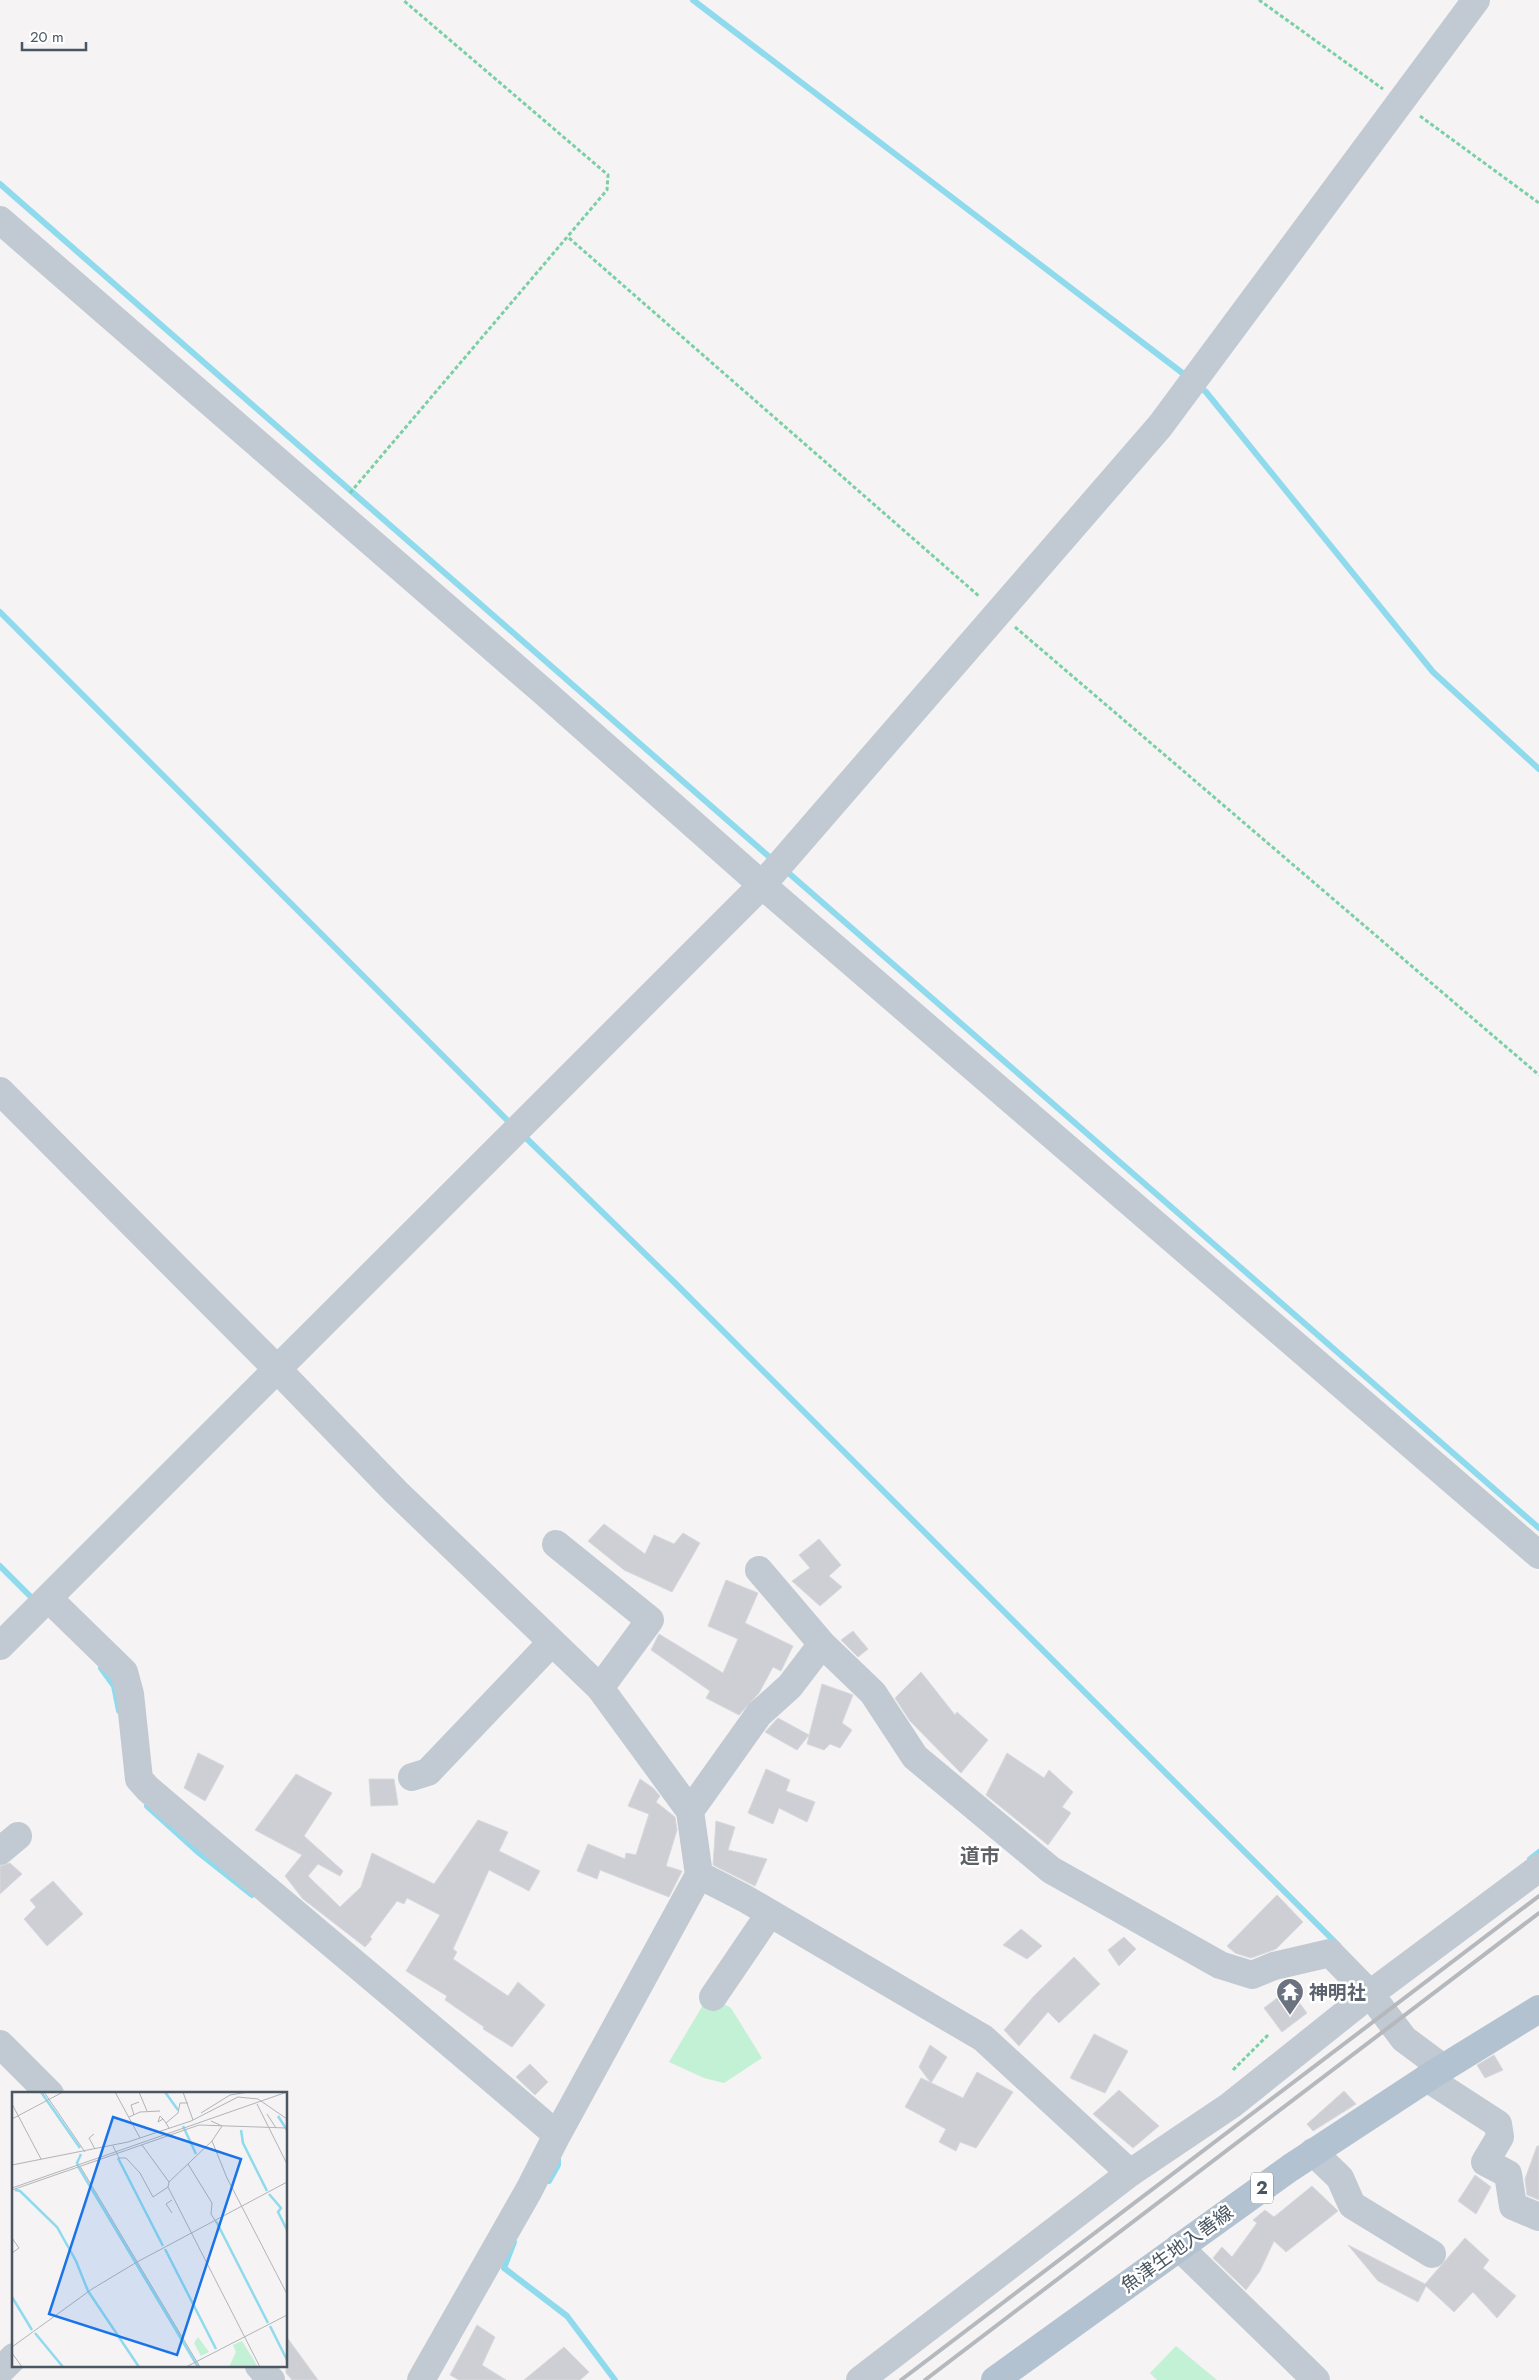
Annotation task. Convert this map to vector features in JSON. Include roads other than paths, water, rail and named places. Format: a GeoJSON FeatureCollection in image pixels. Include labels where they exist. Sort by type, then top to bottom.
{"type":"FeatureCollection","features":[{"type":"Feature","properties":{"kind":"main road","name":"魚津生地入善線"},"geometry":{"type":"LineString","coordinates":[[995,2380],[1313,2152],[1435,2073],[1539,2009]]}},
{"type":"Feature","properties":{"kind":"street"},"geometry":{"type":"LineString","coordinates":[[0,1646],[762,885],[1160,426],[1476,0]]}},
{"type":"Feature","properties":{"kind":"street"},"geometry":{"type":"LineString","coordinates":[[0,220],[762,885],[1539,1555]]}},
{"type":"Feature","properties":{"kind":"street"},"geometry":{"type":"LineString","coordinates":[[0,1092],[278,1370],[396,1492],[600,1688],[690,1811],[699,1875],[529,2190],[421,2380]]}},
{"type":"Feature","properties":{"kind":"street"},"geometry":{"type":"LineString","coordinates":[[556,1544],[650,1620],[600,1688]]}},
{"type":"Feature","properties":{"kind":"street"},"geometry":{"type":"LineString","coordinates":[[759,1570],[822,1644],[874,1693],[915,1757],[1051,1870],[1220,1965],[1252,1975],[1274,1966],[1330,1953],[1370,1994],[1404,2040],[1435,2073],[1498,2124],[1500,2137],[1485,2162],[1508,2174],[1513,2206],[1539,2217]]}},
{"type":"Feature","properties":{"kind":"street"},"geometry":{"type":"LineString","coordinates":[[48,1598],[124,1672],[130,1694],[139,1779],[148,1789],[319,1935],[394,1994],[557,2135]]}},
{"type":"Feature","properties":{"kind":"street"},"geometry":{"type":"LineString","coordinates":[[412,1777],[428,1772],[552,1642]]}},
{"type":"Feature","properties":{"kind":"street"},"geometry":{"type":"LineString","coordinates":[[690,1811],[759,1714],[790,1686],[822,1644]]}},
{"type":"Feature","properties":{"kind":"street"},"geometry":{"type":"LineString","coordinates":[[860,2380],[1130,2173],[1231,2105],[1370,1994],[1539,1868]]}},
{"type":"Feature","properties":{"kind":"street"},"geometry":{"type":"LineString","coordinates":[[699,1875],[770,1913],[983,2038],[1130,2173]]}},
{"type":"Feature","properties":{"kind":"street"},"geometry":{"type":"LineString","coordinates":[[713,1997],[770,1913]]}},
{"type":"Feature","properties":{"kind":"street"},"geometry":{"type":"LineString","coordinates":[[0,2044],[48,2092]]}},
{"type":"Feature","properties":{"kind":"street"},"geometry":{"type":"LineString","coordinates":[[1313,2152],[1340,2178],[1352,2205],[1432,2254]]}},
{"type":"Feature","properties":{"kind":"street"},"geometry":{"type":"LineString","coordinates":[[1179,2248],[1316,2380]]}},
{"type":"Feature","properties":{"kind":"street"},"geometry":{"type":"LineString","coordinates":[[0,2370],[12,2359]]}},
{"type":"Feature","properties":{"kind":"street"},"geometry":{"type":"LineString","coordinates":[[261,2368],[271,2380]]}},
{"type":"Feature","properties":{"kind":"waterway"},"geometry":{"type":"LineString","coordinates":[[693,0],[1189,378]]}},
{"type":"Feature","properties":{"kind":"waterway"},"geometry":{"type":"LineString","coordinates":[[0,184],[774,861]]}},
{"type":"Feature","properties":{"kind":"waterway"},"geometry":{"type":"LineString","coordinates":[[1198,386],[1206,392],[1433,672],[1539,769]]}},
{"type":"Feature","properties":{"kind":"waterway"},"geometry":{"type":"LineString","coordinates":[[0,612],[513,1126]]}},
{"type":"Feature","properties":{"kind":"waterway"},"geometry":{"type":"LineString","coordinates":[[784,869],[1539,1528]]}},
{"type":"Feature","properties":{"kind":"waterway"},"geometry":{"type":"LineString","coordinates":[[523,1135],[674,1282],[1338,1945]]}},
{"type":"Feature","properties":{"kind":"waterway"},"geometry":{"type":"LineString","coordinates":[[0,1566],[36,1602]]}},
{"type":"Feature","properties":{"kind":"waterway"},"geometry":{"type":"LineString","coordinates":[[101,1668],[114,1686],[119,1711]]}},
{"type":"Feature","properties":{"kind":"waterway"},"geometry":{"type":"LineString","coordinates":[[147,1806],[199,1853],[252,1895]]}},
{"type":"Feature","properties":{"kind":"waterway"},"geometry":{"type":"LineString","coordinates":[[1530,1859],[1539,1852]]}},
{"type":"Feature","properties":{"kind":"waterway"},"geometry":{"type":"LineString","coordinates":[[549,2181],[558,2165],[558,2156]]}},
{"type":"Feature","properties":{"kind":"waterway"},"geometry":{"type":"LineString","coordinates":[[514,2242],[504,2268],[567,2316],[615,2380]]}},
{"type":"Feature","properties":{"kind":"railway"},"geometry":{"type":"LineString","coordinates":[[901,2380],[1539,1896]]}},
{"type":"Feature","properties":{"kind":"railway"},"geometry":{"type":"LineString","coordinates":[[925,2380],[1539,1913]]}},
{"type":"Feature","properties":{"kind":"place","name":"神明社"},"geometry":{"type":"Point","coordinates":[1290,2016]}},
{"type":"Feature","properties":{"kind":"district","name":"道市"},"geometry":{"type":"Point","coordinates":[980,1856]}}]}
